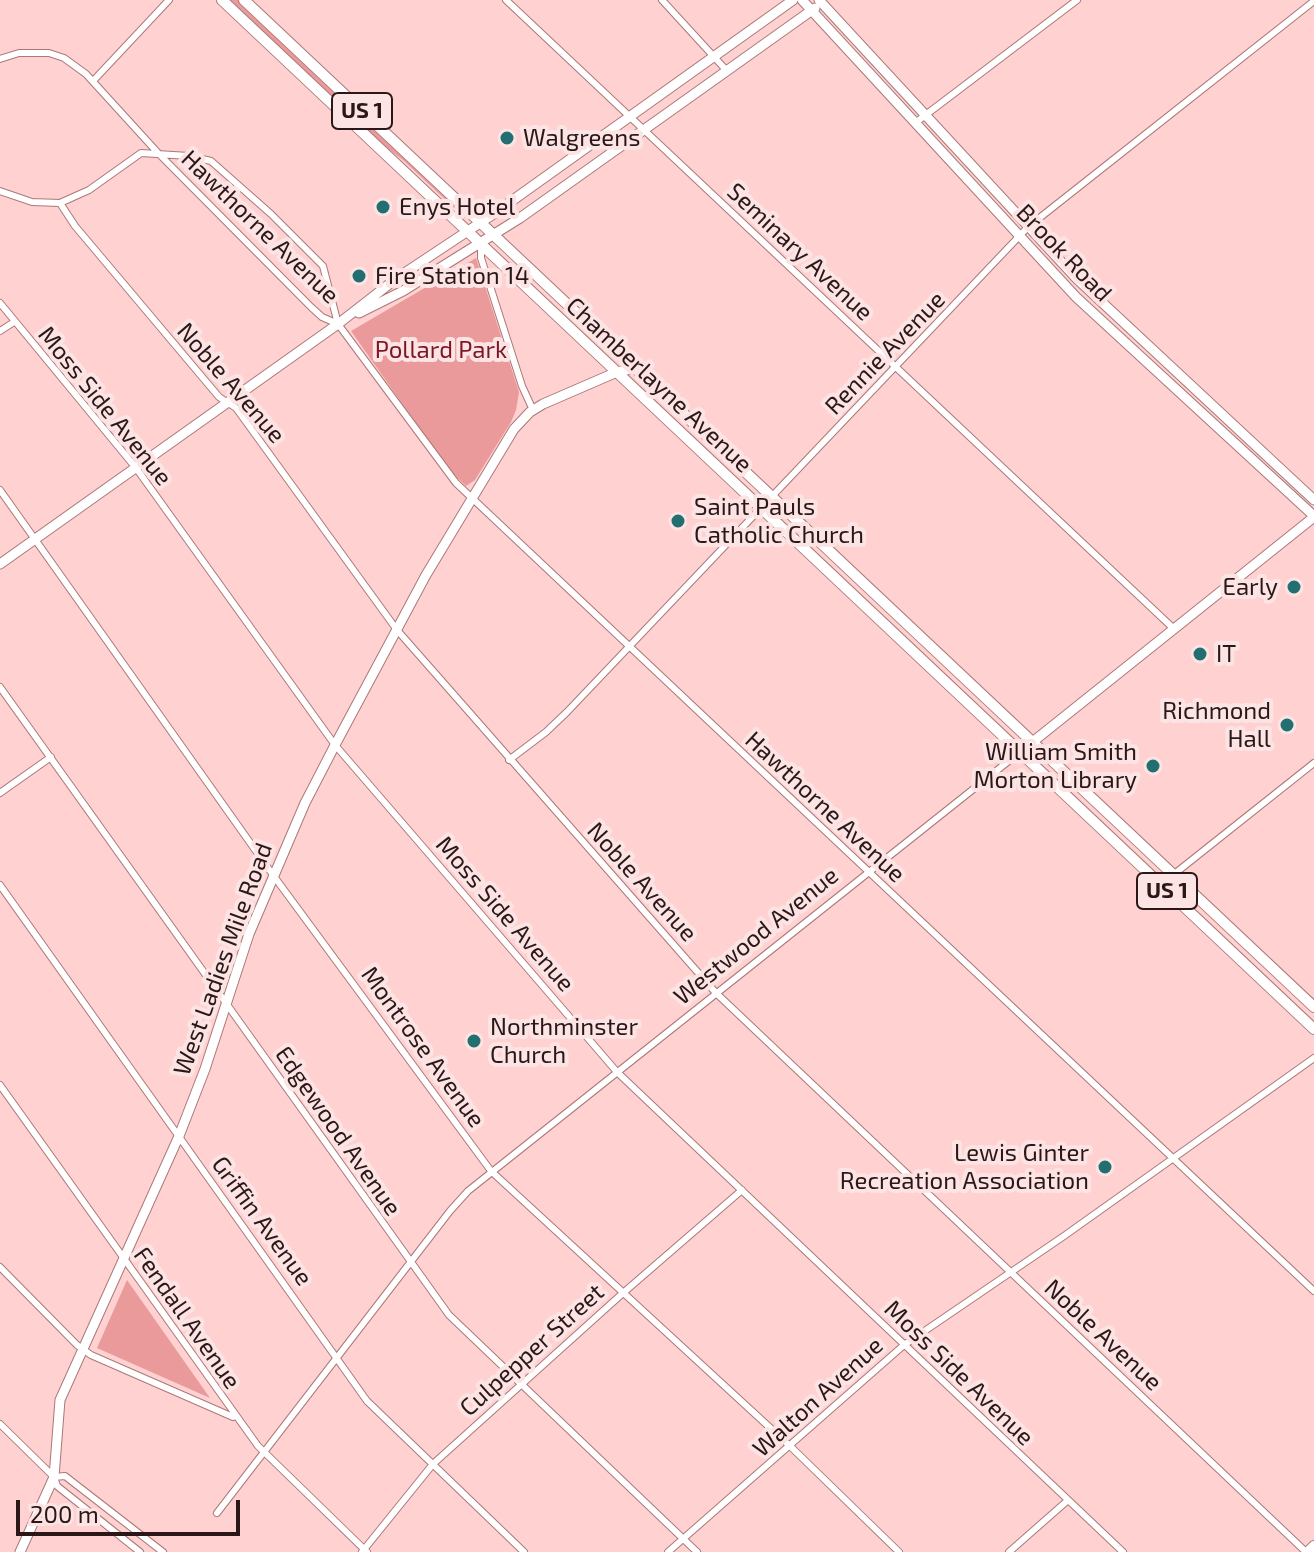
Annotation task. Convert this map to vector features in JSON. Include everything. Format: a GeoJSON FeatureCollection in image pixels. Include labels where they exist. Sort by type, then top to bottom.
{"type":"FeatureCollection","features":[{"type":"Feature","properties":{"kind":"main road","name":"Chamberlayne Avenue"},"geometry":{"type":"LineString","coordinates":[[222,0],[1314,1029]]}},
{"type":"Feature","properties":{"kind":"main road","name":"Chamberlayne Avenue"},"geometry":{"type":"LineString","coordinates":[[244,0],[1314,1007]]}},
{"type":"Feature","properties":{"kind":"main road"},"geometry":{"type":"LineString","coordinates":[[0,564],[338,324],[397,278],[793,0]]}},
{"type":"Feature","properties":{"kind":"main road","name":"Brook Road"},"geometry":{"type":"LineString","coordinates":[[802,0],[1086,306],[1314,517]]}},
{"type":"Feature","properties":{"kind":"main road"},"geometry":{"type":"LineString","coordinates":[[338,324],[403,291],[494,236],[822,1]]}},
{"type":"Feature","properties":{"kind":"main road","name":"Brook Road"},"geometry":{"type":"LineString","coordinates":[[822,1],[1096,298],[1314,500]]}},
{"type":"Feature","properties":{"kind":"main road","name":"West Ladies Mile Road"},"geometry":{"type":"LineString","coordinates":[[20,1552],[54,1477],[60,1400],[179,1136],[273,875],[335,745],[471,497],[510,434],[533,410],[617,372],[635,368]]}},
{"type":"Feature","properties":{"kind":"main road","name":"Westwood Avenue"},"geometry":{"type":"LineString","coordinates":[[1020,752],[1314,517]]}},
{"type":"Feature","properties":{"kind":"main road"},"geometry":{"type":"LineString","coordinates":[[1307,1552],[1314,1546]]}},
{"type":"Feature","properties":{"kind":"street"},"geometry":{"type":"LineString","coordinates":[[93,81],[169,0]]}},
{"type":"Feature","properties":{"kind":"street","name":"Seminary Avenue"},"geometry":{"type":"LineString","coordinates":[[506,0],[1173,628]]}},
{"type":"Feature","properties":{"kind":"street"},"geometry":{"type":"LineString","coordinates":[[662,0],[727,71]]}},
{"type":"Feature","properties":{"kind":"street"},"geometry":{"type":"LineString","coordinates":[[915,123],[1077,0]]}},
{"type":"Feature","properties":{"kind":"street","name":"Rennie Avenue"},"geometry":{"type":"LineString","coordinates":[[509,760],[557,723],[1028,227],[1314,1]]}},
{"type":"Feature","properties":{"kind":"street","name":"Hawthorne Avenue"},"geometry":{"type":"LineString","coordinates":[[0,59],[19,53],[49,53],[71,63],[93,81],[158,153],[311,307],[322,317],[338,324]]}},
{"type":"Feature","properties":{"kind":"street"},"geometry":{"type":"LineString","coordinates":[[0,191],[32,202],[60,203],[89,190],[137,155],[158,153]]}},
{"type":"Feature","properties":{"kind":"street","name":"Hawthorne Avenue"},"geometry":{"type":"LineString","coordinates":[[158,153],[211,161],[271,214],[323,266],[338,324],[443,469],[1314,1291]]}},
{"type":"Feature","properties":{"kind":"street","name":"Noble Avenue"},"geometry":{"type":"LineString","coordinates":[[60,203],[75,226],[219,397],[236,408],[397,630],[716,993],[1307,1552]]}},
{"type":"Feature","properties":{"kind":"street"},"geometry":{"type":"LineString","coordinates":[[481,244],[486,272],[522,386],[533,410]]}},
{"type":"Feature","properties":{"kind":"street","name":"Moss Side Avenue"},"geometry":{"type":"LineString","coordinates":[[0,303],[136,468],[335,745],[617,1072],[1123,1552]]}},
{"type":"Feature","properties":{"kind":"street"},"geometry":{"type":"LineString","coordinates":[[0,331],[14,322]]}},
{"type":"Feature","properties":{"kind":"street","name":"Montrose Avenue"},"geometry":{"type":"LineString","coordinates":[[0,490],[273,875],[491,1171],[791,1447],[899,1552]]}},
{"type":"Feature","properties":{"kind":"street","name":"Edgewood Avenue"},"geometry":{"type":"LineString","coordinates":[[0,687],[449,1315],[697,1552]]}},
{"type":"Feature","properties":{"kind":"street","name":"Westwood Avenue"},"geometry":{"type":"LineString","coordinates":[[217,1513],[450,1211],[491,1171],[1020,752]]}},
{"type":"Feature","properties":{"kind":"street"},"geometry":{"type":"LineString","coordinates":[[0,793],[51,757]]}},
{"type":"Feature","properties":{"kind":"street"},"geometry":{"type":"LineString","coordinates":[[1156,880],[1173,875],[1314,763]]}},
{"type":"Feature","properties":{"kind":"street","name":"Griffin Avenue"},"geometry":{"type":"LineString","coordinates":[[0,885],[378,1413],[524,1552]]}},
{"type":"Feature","properties":{"kind":"street","name":"Walton Avenue"},"geometry":{"type":"LineString","coordinates":[[668,1552],[904,1345],[1314,1058]]}},
{"type":"Feature","properties":{"kind":"street","name":"Fendall Avenue"},"geometry":{"type":"LineString","coordinates":[[0,1085],[263,1453],[364,1551]]}},
{"type":"Feature","properties":{"kind":"street","name":"Culpepper Street"},"geometry":{"type":"LineString","coordinates":[[364,1551],[433,1464],[742,1190]]}},
{"type":"Feature","properties":{"kind":"street"},"geometry":{"type":"LineString","coordinates":[[0,1268],[84,1350],[236,1418]]}},
{"type":"Feature","properties":{"kind":"street"},"geometry":{"type":"LineString","coordinates":[[0,1424],[54,1477],[57,1486],[140,1552]]}},
{"type":"Feature","properties":{"kind":"street"},"geometry":{"type":"LineString","coordinates":[[54,1477],[65,1476],[163,1552]]}},
{"type":"Feature","properties":{"kind":"street"},"geometry":{"type":"LineString","coordinates":[[1009,1552],[1067,1501]]}},
{"type":"Feature","properties":{"kind":"green space"},"geometry":{"type":"Polygon","coordinates":[[[228,0],[239,0],[466,215],[465,218],[377,140],[228,0]]]}},
{"type":"Feature","properties":{"kind":"green space","name":"Pollard Park"},"geometry":{"type":"Polygon","coordinates":[[[476,258],[519,392],[511,422],[475,480],[466,486],[448,469],[351,331],[476,258]]]}},
{"type":"Feature","properties":{"kind":"green space"},"geometry":{"type":"Polygon","coordinates":[[[127,1280],[210,1398],[97,1348],[127,1280]]]}},
{"type":"Feature","properties":{"kind":"place","name":"Walgreens"},"geometry":{"type":"Point","coordinates":[507,138]}},
{"type":"Feature","properties":{"kind":"place","name":"Enys Hotel"},"geometry":{"type":"Point","coordinates":[383,207]}},
{"type":"Feature","properties":{"kind":"place","name":"Fire Station 14"},"geometry":{"type":"Point","coordinates":[359,276]}},
{"type":"Feature","properties":{"kind":"place","name":"Saint Pauls Catholic Church"},"geometry":{"type":"Point","coordinates":[678,521]}},
{"type":"Feature","properties":{"kind":"place","name":"Early"},"geometry":{"type":"Point","coordinates":[1294,587]}},
{"type":"Feature","properties":{"kind":"place","name":"IT"},"geometry":{"type":"Point","coordinates":[1200,654]}},
{"type":"Feature","properties":{"kind":"place","name":"Richmond Hall"},"geometry":{"type":"Point","coordinates":[1287,725]}},
{"type":"Feature","properties":{"kind":"place","name":"William Smith Morton Library"},"geometry":{"type":"Point","coordinates":[1153,766]}},
{"type":"Feature","properties":{"kind":"place","name":"Northminster Church"},"geometry":{"type":"Point","coordinates":[474,1041]}},
{"type":"Feature","properties":{"kind":"place","name":"Lewis Ginter Recreation Association"},"geometry":{"type":"Point","coordinates":[1105,1167]}}]}
